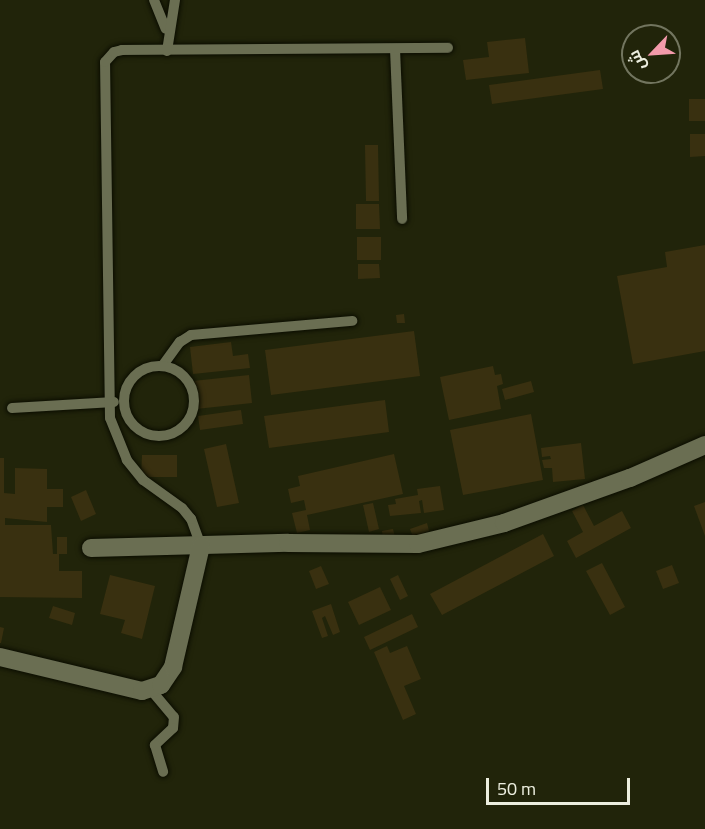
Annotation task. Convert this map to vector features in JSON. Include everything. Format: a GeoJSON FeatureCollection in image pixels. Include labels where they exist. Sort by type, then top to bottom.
{"type":"FeatureCollection","features":[{"type":"Feature","properties":{"kind":"street"},"geometry":{"type":"LineString","coordinates":[[91,548],[288,543],[374,547],[462,536],[630,478],[705,445]]}},
{"type":"Feature","properties":{"kind":"street"},"geometry":{"type":"LineString","coordinates":[[0,657],[133,689],[151,690],[169,677],[173,667],[201,546]]}},
{"type":"Feature","properties":{"kind":"lane"},"geometry":{"type":"LineString","coordinates":[[154,0],[167,33]]}},
{"type":"Feature","properties":{"kind":"lane"},"geometry":{"type":"LineString","coordinates":[[166,51],[167,33],[175,0]]}},
{"type":"Feature","properties":{"kind":"lane"},"geometry":{"type":"LineString","coordinates":[[201,546],[191,519],[182,508],[143,480],[127,460],[114,434],[108,403],[105,62],[114,52],[448,48]]}},
{"type":"Feature","properties":{"kind":"lane"},"geometry":{"type":"LineString","coordinates":[[395,49],[402,219]]}},
{"type":"Feature","properties":{"kind":"lane"},"geometry":{"type":"LineString","coordinates":[[163,365],[182,373],[193,390],[194,410],[183,427],[165,436],[146,434],[130,421],[123,402],[135,374],[163,365],[180,342],[191,335],[352,321]]}},
{"type":"Feature","properties":{"kind":"lane"},"geometry":{"type":"LineString","coordinates":[[12,408],[123,402]]}},
{"type":"Feature","properties":{"kind":"lane"},"geometry":{"type":"LineString","coordinates":[[151,690],[174,717],[173,728],[155,745],[163,772]]}},
{"type":"Feature","properties":{"kind":"building"},"geometry":{"type":"Polygon","coordinates":[[[525,38],[529,73],[466,80],[463,60],[489,57],[487,42],[525,38]]]}},
{"type":"Feature","properties":{"kind":"building"},"geometry":{"type":"Polygon","coordinates":[[[600,70],[603,89],[492,104],[489,85],[600,70]]]}},
{"type":"Feature","properties":{"kind":"building"},"geometry":{"type":"Polygon","coordinates":[[[689,99],[705,99],[705,121],[689,121],[689,99]]]}},
{"type":"Feature","properties":{"kind":"building"},"geometry":{"type":"Polygon","coordinates":[[[690,134],[705,134],[705,156],[690,157],[690,134]]]}},
{"type":"Feature","properties":{"kind":"building"},"geometry":{"type":"Polygon","coordinates":[[[365,145],[378,145],[379,201],[366,201],[365,145]]]}},
{"type":"Feature","properties":{"kind":"building"},"geometry":{"type":"Polygon","coordinates":[[[356,204],[379,204],[380,229],[356,229],[356,204]]]}},
{"type":"Feature","properties":{"kind":"building"},"geometry":{"type":"Polygon","coordinates":[[[357,237],[381,237],[381,260],[357,260],[357,237]]]}},
{"type":"Feature","properties":{"kind":"building"},"geometry":{"type":"Polygon","coordinates":[[[705,245],[705,351],[633,364],[617,276],[667,267],[665,252],[705,245]]]}},
{"type":"Feature","properties":{"kind":"building"},"geometry":{"type":"Polygon","coordinates":[[[358,264],[379,264],[380,278],[358,279],[358,264]]]}},
{"type":"Feature","properties":{"kind":"building"},"geometry":{"type":"Polygon","coordinates":[[[404,314],[405,323],[397,323],[396,315],[404,314]]]}},
{"type":"Feature","properties":{"kind":"building"},"geometry":{"type":"Polygon","coordinates":[[[414,331],[420,376],[271,395],[265,350],[414,331]]]}},
{"type":"Feature","properties":{"kind":"building"},"geometry":{"type":"Polygon","coordinates":[[[231,342],[233,356],[248,354],[250,368],[193,374],[190,347],[231,342]]]}},
{"type":"Feature","properties":{"kind":"building"},"geometry":{"type":"Polygon","coordinates":[[[493,366],[495,375],[501,374],[503,384],[497,386],[501,409],[449,420],[440,377],[493,366]]]}},
{"type":"Feature","properties":{"kind":"building"},"geometry":{"type":"Polygon","coordinates":[[[249,375],[252,403],[196,409],[193,381],[249,375]]]}},
{"type":"Feature","properties":{"kind":"building"},"geometry":{"type":"Polygon","coordinates":[[[531,381],[534,392],[505,400],[502,389],[531,381]]]}},
{"type":"Feature","properties":{"kind":"building"},"geometry":{"type":"Polygon","coordinates":[[[385,400],[389,432],[269,448],[264,416],[385,400]]]}},
{"type":"Feature","properties":{"kind":"building"},"geometry":{"type":"Polygon","coordinates":[[[241,410],[243,424],[200,430],[198,416],[241,410]]]}},
{"type":"Feature","properties":{"kind":"building"},"geometry":{"type":"Polygon","coordinates":[[[531,414],[543,480],[463,495],[450,430],[531,414]]]}},
{"type":"Feature","properties":{"kind":"building"},"geometry":{"type":"Polygon","coordinates":[[[581,443],[585,479],[553,482],[552,468],[544,468],[542,460],[551,459],[550,456],[542,457],[541,448],[581,443]]]}},
{"type":"Feature","properties":{"kind":"building"},"geometry":{"type":"Polygon","coordinates":[[[226,444],[239,503],[217,507],[204,449],[226,444]]]}},
{"type":"Feature","properties":{"kind":"building"},"geometry":{"type":"Polygon","coordinates":[[[394,454],[403,494],[307,515],[310,530],[297,533],[292,513],[306,510],[304,500],[291,503],[288,489],[300,486],[298,476],[394,454]]]}},
{"type":"Feature","properties":{"kind":"building"},"geometry":{"type":"Polygon","coordinates":[[[142,455],[177,455],[177,477],[141,477],[142,455]]]}},
{"type":"Feature","properties":{"kind":"building"},"geometry":{"type":"Polygon","coordinates":[[[0,458],[4,458],[4,493],[15,494],[15,468],[47,469],[47,489],[63,489],[63,507],[47,507],[47,522],[5,518],[5,525],[51,525],[53,554],[57,554],[57,537],[67,537],[67,554],[59,554],[59,571],[82,571],[82,598],[0,597],[0,458]]]}},
{"type":"Feature","properties":{"kind":"building"},"geometry":{"type":"Polygon","coordinates":[[[440,486],[444,510],[424,513],[422,500],[419,501],[421,513],[390,516],[388,505],[396,504],[395,499],[418,495],[417,489],[440,486]]]}},
{"type":"Feature","properties":{"kind":"building"},"geometry":{"type":"Polygon","coordinates":[[[86,490],[96,514],[81,521],[71,497],[86,490]]]}},
{"type":"Feature","properties":{"kind":"building"},"geometry":{"type":"Polygon","coordinates":[[[705,502],[705,536],[694,506],[705,502]]]}},
{"type":"Feature","properties":{"kind":"building"},"geometry":{"type":"Polygon","coordinates":[[[373,503],[379,529],[369,532],[363,505],[373,503]]]}},
{"type":"Feature","properties":{"kind":"building"},"geometry":{"type":"Polygon","coordinates":[[[583,505],[594,526],[622,511],[631,528],[576,558],[567,541],[583,532],[572,511],[583,505]]]}},
{"type":"Feature","properties":{"kind":"building"},"geometry":{"type":"Polygon","coordinates":[[[427,523],[429,531],[413,537],[410,529],[427,523]]]}},
{"type":"Feature","properties":{"kind":"building"},"geometry":{"type":"Polygon","coordinates":[[[393,529],[395,537],[383,539],[382,531],[393,529]]]}},
{"type":"Feature","properties":{"kind":"building"},"geometry":{"type":"Polygon","coordinates":[[[543,534],[554,556],[442,615],[430,594],[543,534]]]}},
{"type":"Feature","properties":{"kind":"building"},"geometry":{"type":"Polygon","coordinates":[[[602,563],[625,607],[610,615],[586,571],[602,563]]]}},
{"type":"Feature","properties":{"kind":"building"},"geometry":{"type":"Polygon","coordinates":[[[672,565],[679,583],[663,589],[656,571],[672,565]]]}},
{"type":"Feature","properties":{"kind":"building"},"geometry":{"type":"Polygon","coordinates":[[[321,566],[329,584],[316,589],[309,571],[321,566]]]}},
{"type":"Feature","properties":{"kind":"building"},"geometry":{"type":"Polygon","coordinates":[[[110,575],[155,586],[142,639],[121,633],[125,620],[100,614],[110,575]]]}},
{"type":"Feature","properties":{"kind":"building"},"geometry":{"type":"Polygon","coordinates":[[[398,575],[408,596],[400,600],[390,579],[398,575]]]}},
{"type":"Feature","properties":{"kind":"building"},"geometry":{"type":"Polygon","coordinates":[[[380,587],[391,610],[359,625],[348,602],[380,587]]]}},
{"type":"Feature","properties":{"kind":"building"},"geometry":{"type":"Polygon","coordinates":[[[331,604],[340,632],[333,635],[325,616],[322,618],[328,636],[322,638],[312,611],[331,604]]]}},
{"type":"Feature","properties":{"kind":"building"},"geometry":{"type":"Polygon","coordinates":[[[53,606],[75,613],[72,625],[49,618],[53,606]]]}},
{"type":"Feature","properties":{"kind":"building"},"geometry":{"type":"Polygon","coordinates":[[[412,614],[418,627],[370,650],[364,637],[412,614]]]}},
{"type":"Feature","properties":{"kind":"building"},"geometry":{"type":"Polygon","coordinates":[[[0,627],[4,628],[1,643],[0,643],[0,627]]]}},
{"type":"Feature","properties":{"kind":"building"},"geometry":{"type":"Polygon","coordinates":[[[387,646],[390,653],[407,646],[421,679],[404,686],[416,714],[403,720],[374,652],[387,646]]]}}]}
